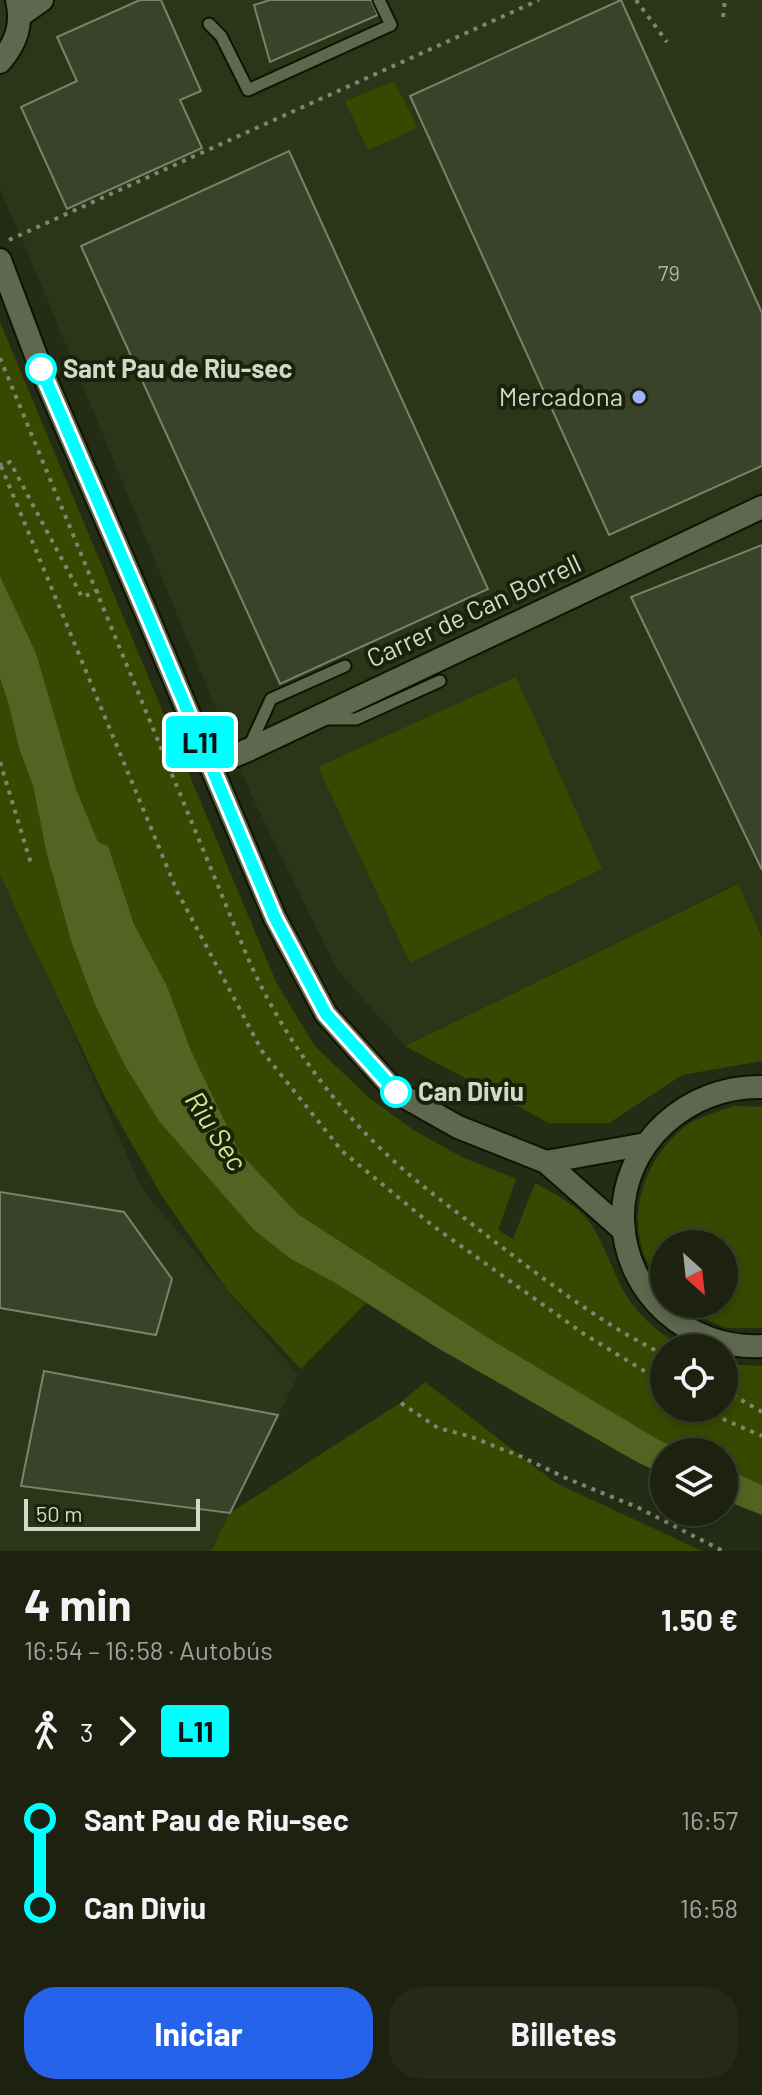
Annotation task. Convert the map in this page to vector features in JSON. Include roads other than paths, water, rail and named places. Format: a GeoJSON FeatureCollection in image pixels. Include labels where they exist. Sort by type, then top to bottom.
{"type":"FeatureCollection","features":[{"type":"Feature","properties":{"kind":"street"},"geometry":{"type":"LineString","coordinates":[[0,62],[17,36],[19,8],[42,0]]}},
{"type":"Feature","properties":{"kind":"street"},"geometry":{"type":"LineString","coordinates":[[0,260],[41,369],[275,918],[326,1014],[396,1092],[458,1127],[546,1162],[624,1231]]}},
{"type":"Feature","properties":{"kind":"street","name":"Carrer de Can Borrell"},"geometry":{"type":"LineString","coordinates":[[210,766],[762,507]]}},
{"type":"Feature","properties":{"kind":"street"},"geometry":{"type":"LineString","coordinates":[[762,1087],[723,1091],[697,1100],[674,1114],[646,1144],[635,1164],[623,1208],[628,1253],[636,1274],[656,1303],[672,1319],[712,1340],[734,1346],[762,1346]]}},
{"type":"Feature","properties":{"kind":"street"},"geometry":{"type":"LineString","coordinates":[[546,1162],[646,1144]]}},
{"type":"Feature","properties":{"kind":"lane"},"geometry":{"type":"LineString","coordinates":[[209,24],[221,36],[248,90],[391,25],[379,0]]}},
{"type":"Feature","properties":{"kind":"lane"},"geometry":{"type":"LineString","coordinates":[[248,750],[271,699],[345,666]]}},
{"type":"Feature","properties":{"kind":"lane"},"geometry":{"type":"LineString","coordinates":[[310,719],[356,719],[440,681]]}},
{"type":"Feature","properties":{"kind":"water","name":"Riu Sec"},"geometry":{"type":"Polygon","coordinates":[[[0,576],[36,653],[76,789],[98,842],[108,846],[134,924],[167,986],[191,1051],[240,1153],[298,1214],[490,1339],[656,1438],[650,1438],[650,1468],[436,1347],[332,1281],[291,1259],[254,1230],[159,1121],[124,1064],[95,1005],[72,944],[47,855],[33,786],[0,678],[0,576]]]}},
{"type":"Feature","properties":{"kind":"water"},"geometry":{"type":"Polygon","coordinates":[[[738,1474],[762,1485],[762,1515],[738,1506],[738,1474]]]}},
{"type":"Feature","properties":{"kind":"place","name":"Sant Pau de Riu-sec"},"geometry":{"type":"Point","coordinates":[41,369]}},
{"type":"Feature","properties":{"kind":"place","name":"Mercadona"},"geometry":{"type":"Point","coordinates":[639,397]}},
{"type":"Feature","properties":{"kind":"place","name":"Can Diviu"},"geometry":{"type":"Point","coordinates":[396,1092]}}]}
